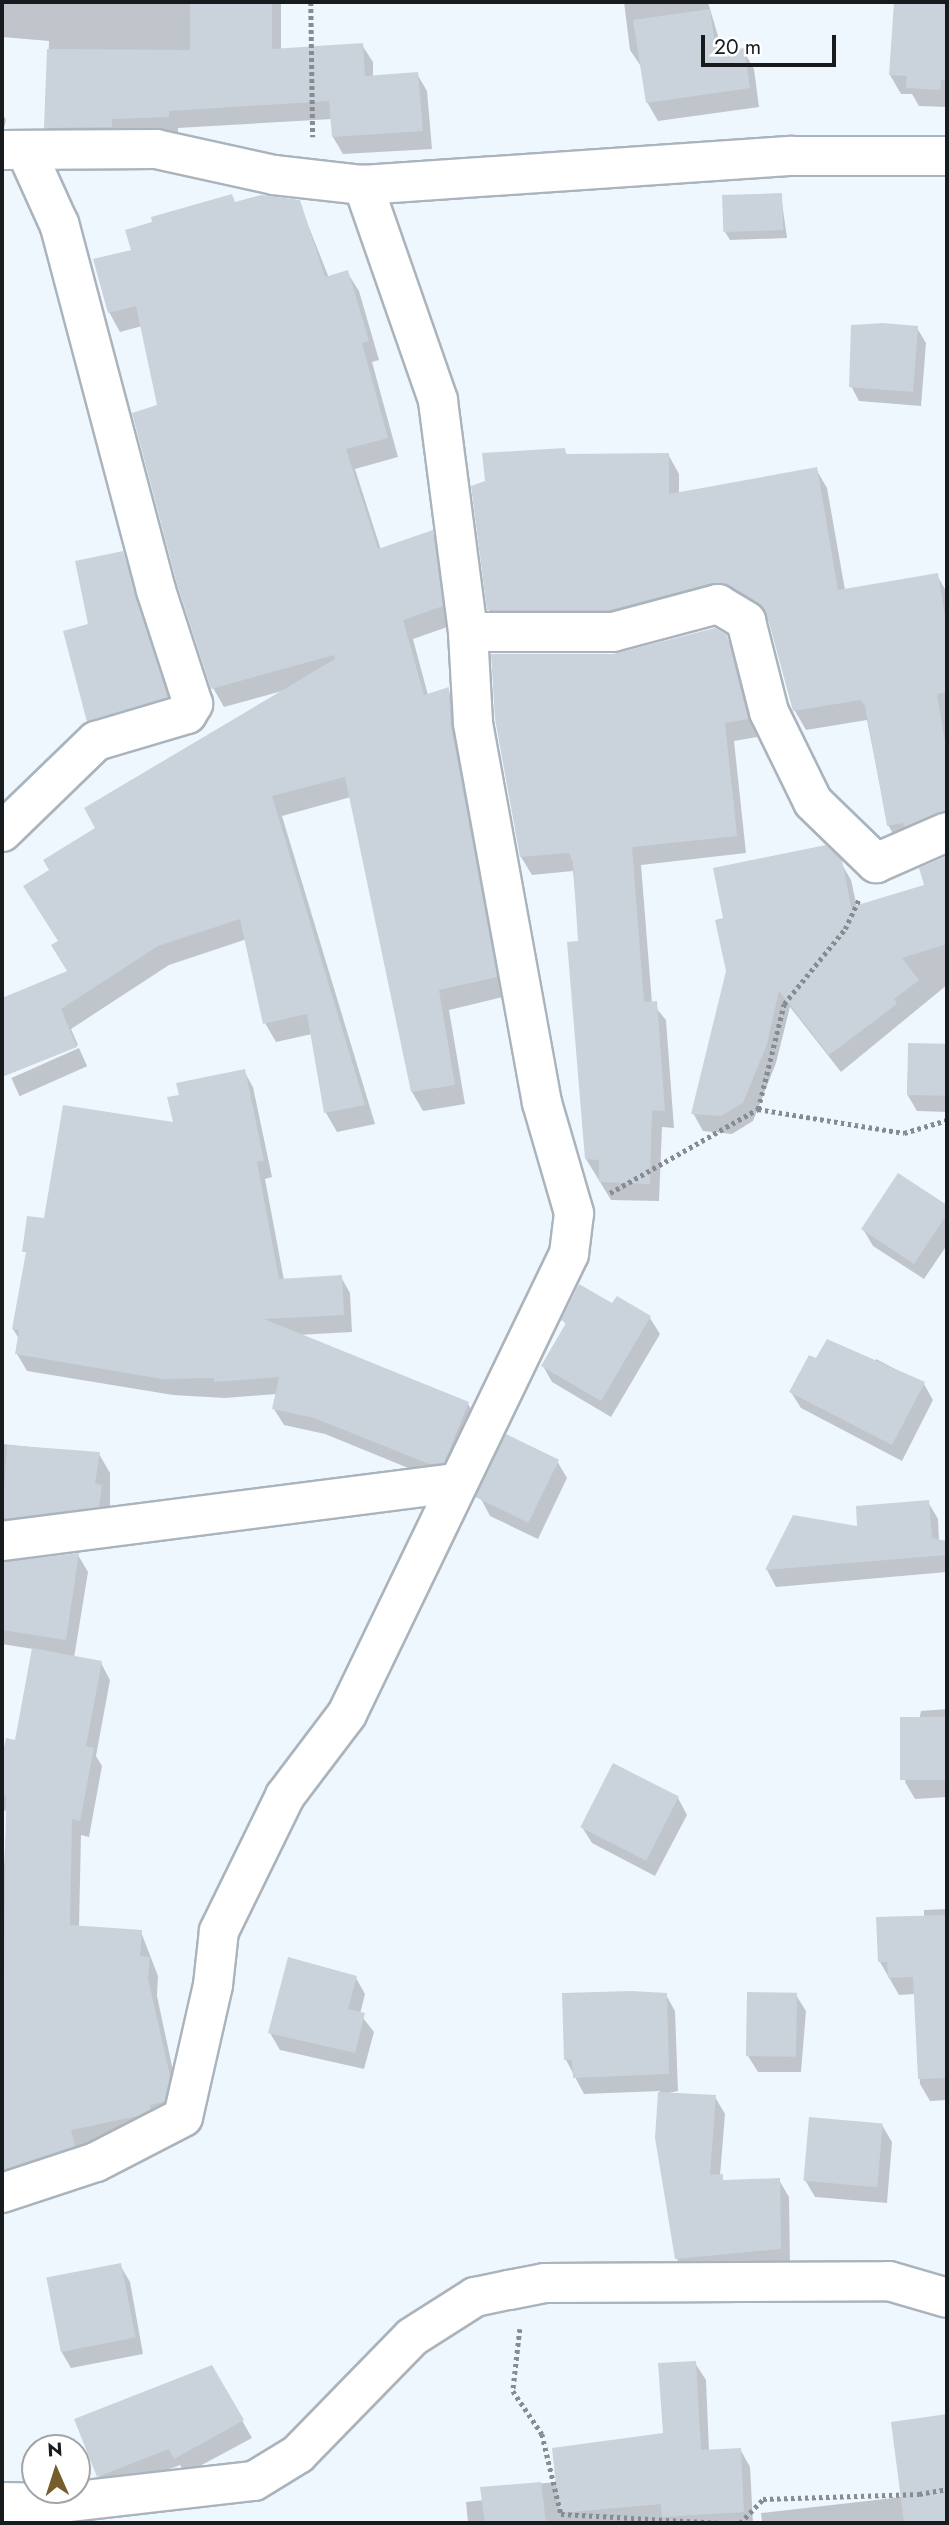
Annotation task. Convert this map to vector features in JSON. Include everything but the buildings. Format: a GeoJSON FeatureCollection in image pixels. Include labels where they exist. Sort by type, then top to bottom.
{"type":"FeatureCollection","features":[{"type":"Feature","properties":{"kind":"street"},"geometry":{"type":"LineString","coordinates":[[14,150],[156,149],[310,179],[363,185],[792,156],[947,156]]}},
{"type":"Feature","properties":{"kind":"street"},"geometry":{"type":"LineString","coordinates":[[2,832],[96,741],[187,714],[193,704],[149,565],[59,224],[14,150]]}},
{"type":"Feature","properties":{"kind":"street"},"geometry":{"type":"LineString","coordinates":[[2,2193],[96,2162],[183,2117],[213,1985],[219,1931],[285,1796],[347,1714],[569,1254],[574,1213],[542,1102],[473,722],[468,632],[438,400],[363,185]]}},
{"type":"Feature","properties":{"kind":"street"},"geometry":{"type":"LineString","coordinates":[[468,632],[612,632],[718,604],[746,621],[769,712],[813,802],[876,863],[947,832]]}},
{"type":"Feature","properties":{"kind":"street"},"geometry":{"type":"LineString","coordinates":[[2,1541],[457,1483]]}},
{"type":"Feature","properties":{"kind":"street"},"geometry":{"type":"LineString","coordinates":[[2,2501],[60,2503],[254,2481],[298,2454],[412,2337],[475,2297],[544,2283],[889,2281],[947,2298]]}},
{"type":"Feature","properties":{"kind":"path"},"geometry":{"type":"LineString","coordinates":[[310,179],[315,101],[312,2]]}},
{"type":"Feature","properties":{"kind":"path"},"geometry":{"type":"LineString","coordinates":[[758,1109],[783,1004],[845,929],[876,863]]}},
{"type":"Feature","properties":{"kind":"path"},"geometry":{"type":"LineString","coordinates":[[574,1213],[758,1109],[904,1133],[947,1119]]}},
{"type":"Feature","properties":{"kind":"path"},"geometry":{"type":"LineString","coordinates":[[509,2290],[522,2314],[513,2390],[542,2434],[561,2514],[722,2523]]}},
{"type":"Feature","properties":{"kind":"path"},"geometry":{"type":"LineString","coordinates":[[740,2523],[763,2499],[919,2494],[947,2489]]}}]}
